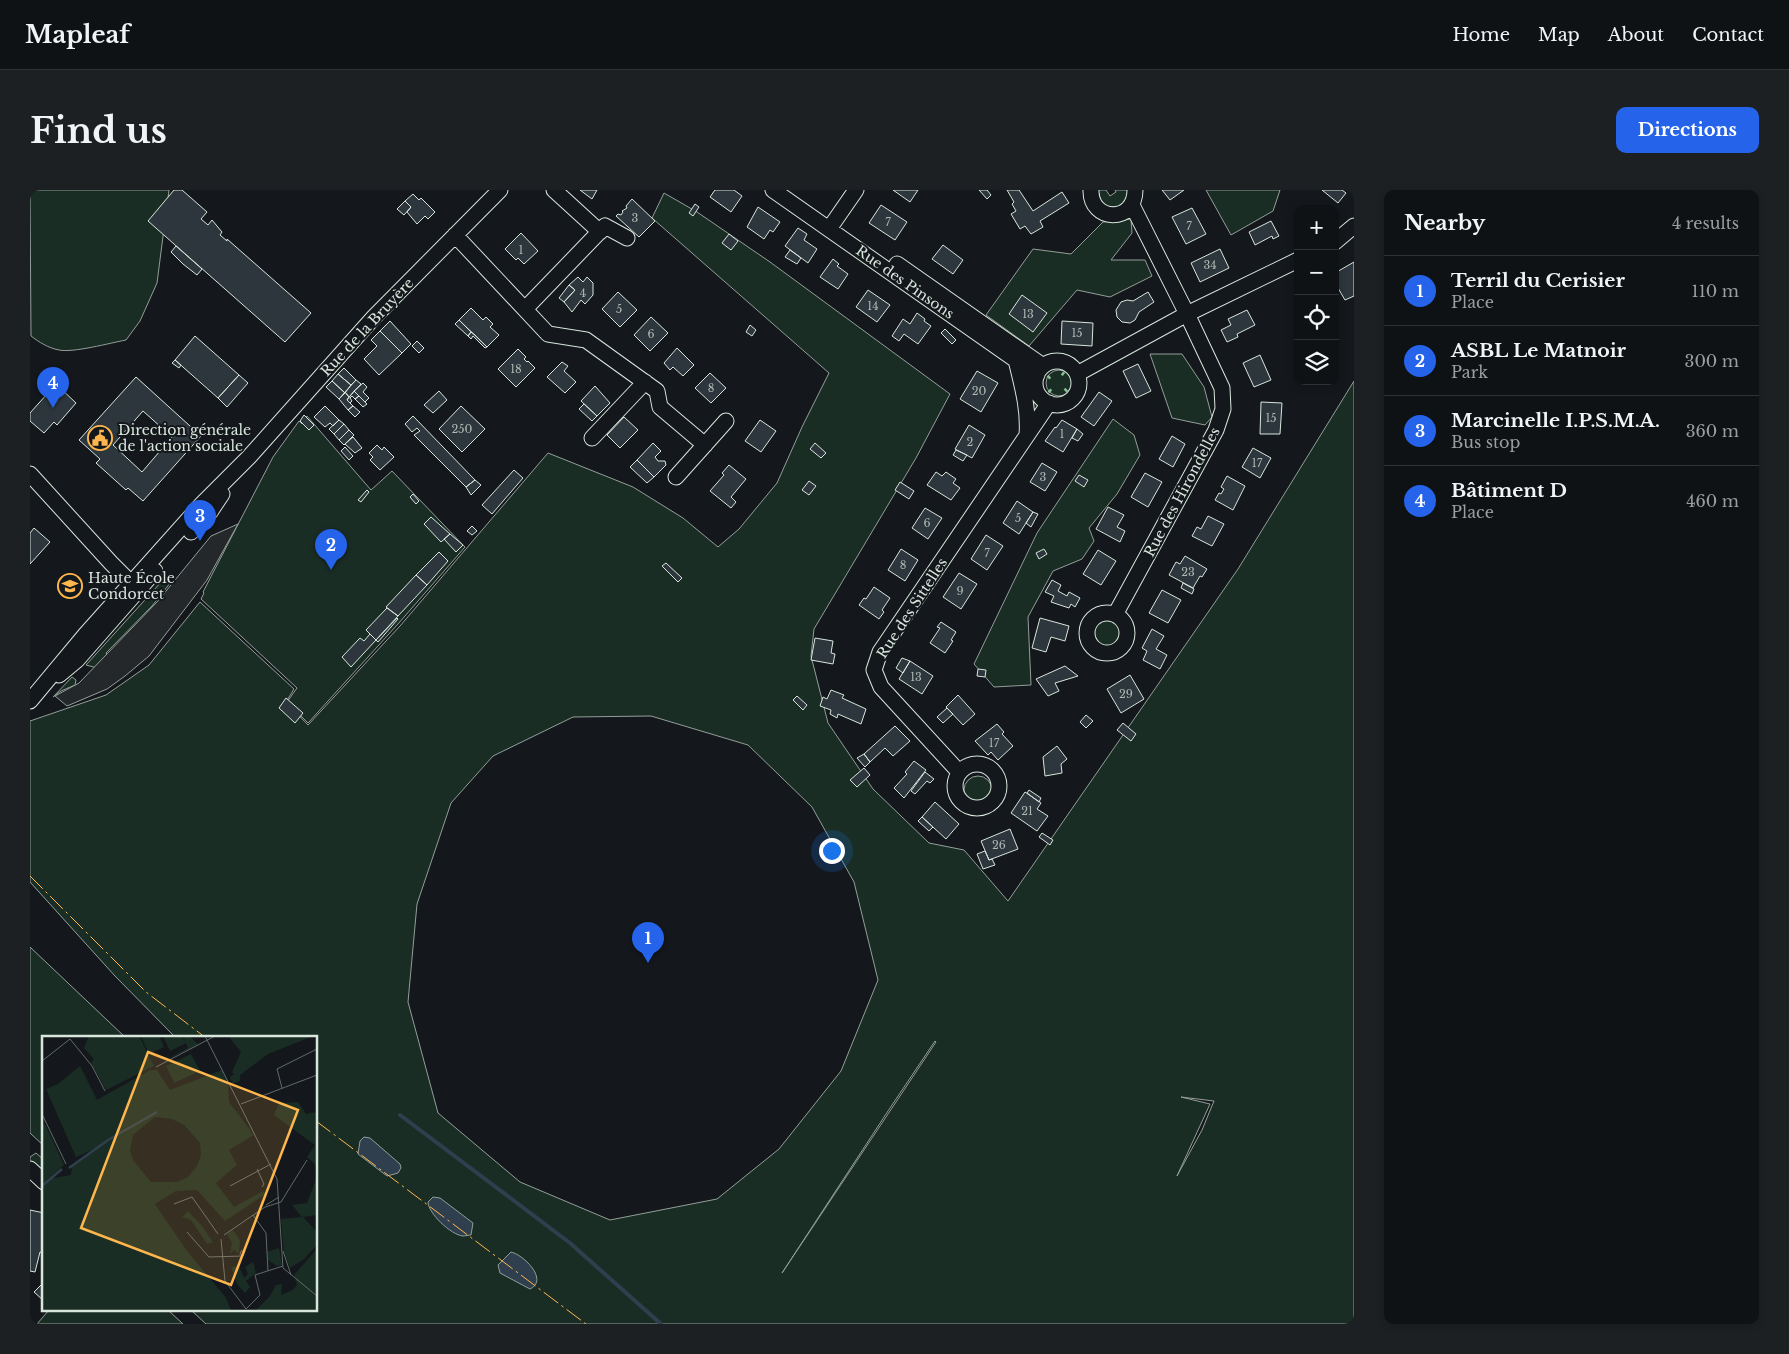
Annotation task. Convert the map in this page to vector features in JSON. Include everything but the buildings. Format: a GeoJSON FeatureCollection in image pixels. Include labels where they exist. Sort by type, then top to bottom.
{"type":"FeatureCollection","features":[{"type":"Feature","properties":{"kind":"street","name":"Rue de la Bruyère"},"geometry":{"type":"LineString","coordinates":[[30,701],[135,587],[202,504],[239,467],[374,317],[500,190]]}},
{"type":"Feature","properties":{"kind":"street"},"geometry":{"type":"LineString","coordinates":[[554,190],[600,232]]}},
{"type":"Feature","properties":{"kind":"street","name":"Rue des Pinsons"},"geometry":{"type":"LineString","coordinates":[[772,190],[832,225],[1040,370]]}},
{"type":"Feature","properties":{"kind":"street","name":"Rue des Pinsons"},"geometry":{"type":"LineString","coordinates":[[790,190],[832,225],[1016,360],[1040,370]]}},
{"type":"Feature","properties":{"kind":"street"},"geometry":{"type":"LineString","coordinates":[[832,225],[856,190]]}},
{"type":"Feature","properties":{"kind":"street"},"geometry":{"type":"LineString","coordinates":[[1091,190],[1093,203],[1102,213],[1110,215],[1123,213],[1132,206],[1135,190]]}},
{"type":"Feature","properties":{"kind":"street","name":"Rue des Hirondelles"},"geometry":{"type":"LineString","coordinates":[[1116,614],[1216,430],[1223,409],[1222,388],[1132,206]]}},
{"type":"Feature","properties":{"kind":"street"},"geometry":{"type":"LineString","coordinates":[[525,309],[605,226],[626,238]]}},
{"type":"Feature","properties":{"kind":"street"},"geometry":{"type":"LineString","coordinates":[[1339,239],[1354,226]]}},
{"type":"Feature","properties":{"kind":"street"},"geometry":{"type":"LineString","coordinates":[[455,235],[548,334],[586,340],[657,391],[660,407],[705,445]]}},
{"type":"Feature","properties":{"kind":"street"},"geometry":{"type":"LineString","coordinates":[[1077,374],[1187,314],[1294,262]]}},
{"type":"Feature","properties":{"kind":"street"},"geometry":{"type":"LineString","coordinates":[[1016,360],[1028,421],[1027,436]]}},
{"type":"Feature","properties":{"kind":"street"},"geometry":{"type":"LineString","coordinates":[[1062,361],[1069,364],[1077,374],[1079,384],[1074,397],[1066,403],[1049,403],[1039,395],[1037,390],[1040,370],[1050,362],[1062,361]]}},
{"type":"Feature","properties":{"kind":"street"},"geometry":{"type":"LineString","coordinates":[[592,438],[645,382]]}},
{"type":"Feature","properties":{"kind":"street","name":"Rue des Sittelles"},"geometry":{"type":"LineString","coordinates":[[960,772],[881,687],[874,670],[880,652],[1049,403]]}},
{"type":"Feature","properties":{"kind":"street"},"geometry":{"type":"LineString","coordinates":[[676,477],[726,421]]}},
{"type":"Feature","properties":{"kind":"street"},"geometry":{"type":"LineString","coordinates":[[30,474],[135,587]]}},
{"type":"Feature","properties":{"kind":"street"},"geometry":{"type":"LineString","coordinates":[[30,1169],[42,1180]]}},
{"type":"Feature","properties":{"kind":"green space"},"geometry":{"type":"Polygon","coordinates":[[[30,190],[169,190],[157,283],[140,321],[126,340],[65,351],[40,343],[31,336],[30,190]]]}},
{"type":"Feature","properties":{"kind":"green space"},"geometry":{"type":"Polygon","coordinates":[[[1098,190],[1106,190],[1110,196],[1116,192],[1115,190],[1131,190],[1124,208],[1102,206],[1098,190]]]}},
{"type":"Feature","properties":{"kind":"green space"},"geometry":{"type":"Polygon","coordinates":[[[1206,190],[1280,190],[1273,211],[1231,235],[1206,190]]]}},
{"type":"Feature","properties":{"kind":"green space"},"geometry":{"type":"Polygon","coordinates":[[[664,193],[697,212],[770,262],[950,394],[916,458],[814,629],[811,656],[828,723],[873,789],[929,843],[964,850],[1008,901],[1238,569],[1354,381],[1354,1324],[206,1324],[193,1312],[318,1312],[318,1036],[174,1036],[115,976],[30,882],[30,721],[106,695],[149,665],[200,602],[294,689],[286,702],[308,725],[400,626],[548,453],[633,487],[683,518],[718,547],[739,529],[777,483],[829,373],[652,218],[664,193]],[[651,716],[573,717],[493,756],[451,803],[417,904],[408,1002],[438,1113],[520,1182],[610,1220],[717,1199],[779,1149],[841,1071],[878,980],[854,882],[812,807],[748,745],[651,716]],[[936,1042],[888,1111],[782,1273],[936,1042]],[[1181,1097],[1210,1104],[1177,1176],[1202,1130],[1214,1101],[1181,1097]]]}},
{"type":"Feature","properties":{"kind":"green space"},"geometry":{"type":"Polygon","coordinates":[[[1131,219],[1132,233],[1111,260],[1145,260],[1152,276],[1110,297],[1077,290],[1029,346],[986,315],[1033,249],[1071,254],[1103,222],[1131,219]]]}},
{"type":"Feature","properties":{"kind":"green space"},"geometry":{"type":"Polygon","coordinates":[[[1150,354],[1182,354],[1204,387],[1212,417],[1205,425],[1172,418],[1150,354]]]}},
{"type":"Feature","properties":{"kind":"green space"},"geometry":{"type":"Polygon","coordinates":[[[1059,370],[1068,374],[1072,383],[1068,392],[1059,396],[1050,392],[1046,383],[1050,374],[1059,370]]]}},
{"type":"Feature","properties":{"kind":"green space"},"geometry":{"type":"Polygon","coordinates":[[[1025,375],[1032,380],[1036,396],[1040,401],[1040,407],[1032,419],[1025,375]]]}},
{"type":"Feature","properties":{"kind":"green space"},"geometry":{"type":"Polygon","coordinates":[[[307,416],[371,490],[392,471],[465,547],[308,723],[287,702],[297,688],[201,599],[273,457],[299,421],[302,424],[307,416]]]}},
{"type":"Feature","properties":{"kind":"green space"},"geometry":{"type":"Polygon","coordinates":[[[1113,419],[1134,435],[1140,455],[1117,494],[1089,528],[1094,541],[1082,559],[1053,571],[1028,617],[1031,685],[994,687],[974,664],[1037,533],[1113,419]]]}},
{"type":"Feature","properties":{"kind":"green space"},"geometry":{"type":"Polygon","coordinates":[[[162,581],[171,582],[152,606],[106,653],[113,662],[101,669],[86,665],[162,581]]]}},
{"type":"Feature","properties":{"kind":"green space"},"geometry":{"type":"Polygon","coordinates":[[[1107,619],[1117,623],[1121,633],[1117,643],[1107,647],[1097,643],[1093,633],[1097,623],[1107,619]]]}},
{"type":"Feature","properties":{"kind":"green space"},"geometry":{"type":"Polygon","coordinates":[[[72,677],[76,680],[75,685],[53,697],[72,677]]]}},
{"type":"Feature","properties":{"kind":"green space"},"geometry":{"type":"Polygon","coordinates":[[[978,776],[988,780],[992,790],[988,800],[978,804],[968,800],[964,790],[968,780],[978,776]]]}},
{"type":"Feature","properties":{"kind":"green space"},"geometry":{"type":"Polygon","coordinates":[[[30,947],[124,1036],[42,1036],[42,1144],[30,1133],[30,947]]]}},
{"type":"Feature","properties":{"kind":"green space"},"geometry":{"type":"Polygon","coordinates":[[[36,1153],[42,1158],[42,1173],[30,1162],[30,1157],[36,1153]]]}},
{"type":"Feature","properties":{"kind":"green space"},"geometry":{"type":"Polygon","coordinates":[[[47,1312],[170,1312],[183,1324],[37,1324],[47,1312]]]}},
{"type":"Feature","properties":{"kind":"shaded area"},"geometry":{"type":"Polygon","coordinates":[[[238,524],[207,580],[149,656],[107,689],[67,706],[55,696],[79,683],[157,602],[211,536],[238,524]]]}},
{"type":"Feature","properties":{"kind":"water"},"geometry":{"type":"Polygon","coordinates":[[[364,1137],[370,1138],[400,1164],[401,1168],[398,1173],[387,1176],[358,1154],[360,1141],[364,1137]]]}},
{"type":"Feature","properties":{"kind":"water"},"geometry":{"type":"Polygon","coordinates":[[[433,1197],[440,1198],[473,1223],[471,1235],[458,1235],[441,1223],[429,1207],[428,1202],[433,1197]]]}},
{"type":"Feature","properties":{"kind":"water"},"geometry":{"type":"Polygon","coordinates":[[[511,1252],[528,1263],[536,1274],[537,1280],[535,1285],[530,1289],[500,1273],[498,1265],[511,1252]]]}},
{"type":"Feature","properties":{"kind":"waterway"},"geometry":{"type":"LineString","coordinates":[[400,1115],[570,1243],[661,1324]]}},
{"type":"Feature","properties":{"kind":"hedge"},"geometry":{"type":"LineString","coordinates":[[1062,373],[1067,377]]}},
{"type":"Feature","properties":{"kind":"hedge"},"geometry":{"type":"LineString","coordinates":[[1048,378],[1051,375]]}},
{"type":"Feature","properties":{"kind":"hedge"},"geometry":{"type":"LineString","coordinates":[[1065,391],[1068,388]]}},
{"type":"Feature","properties":{"kind":"hedge"},"geometry":{"type":"LineString","coordinates":[[1049,390],[1053,394]]}},
{"type":"Feature","properties":{"kind":"power"},"geometry":{"type":"LineString","coordinates":[[30,876],[146,992],[203,1036]]}},
{"type":"Feature","properties":{"kind":"power"},"geometry":{"type":"LineString","coordinates":[[318,1123],[586,1324]]}},
{"type":"Feature","properties":{"kind":"place","name":"Bâtiment D"},"geometry":{"type":"Point","coordinates":[53,408]}},
{"type":"Feature","properties":{"kind":"place","name":"Direction générale de l'action sociale"},"geometry":{"type":"Point","coordinates":[100,438]}},
{"type":"Feature","properties":{"kind":"place","name":"Marcinelle I.P.S.M.A."},"geometry":{"type":"Point","coordinates":[200,541]}},
{"type":"Feature","properties":{"kind":"place","name":"ASBL Le Matnoir"},"geometry":{"type":"Point","coordinates":[331,570]}},
{"type":"Feature","properties":{"kind":"place","name":"Haute École Condorcet"},"geometry":{"type":"Point","coordinates":[70,586]}},
{"type":"Feature","properties":{"kind":"place","name":"Terril du Cerisier"},"geometry":{"type":"Point","coordinates":[648,963]}}]}
